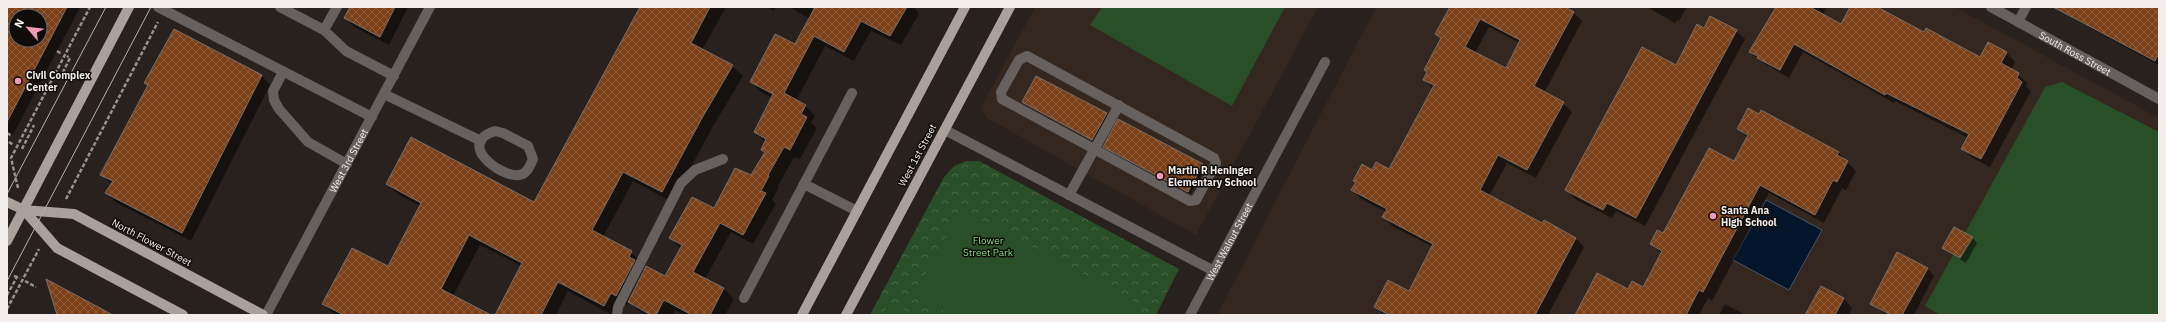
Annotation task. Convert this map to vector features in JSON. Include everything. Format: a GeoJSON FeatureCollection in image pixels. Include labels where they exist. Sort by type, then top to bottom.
{"type":"FeatureCollection","features":[{"type":"Feature","properties":{"kind":"main road"},"geometry":{"type":"LineString","coordinates":[[7,241],[129,7]]}},
{"type":"Feature","properties":{"kind":"main road"},"geometry":{"type":"LineString","coordinates":[[802,315],[965,7]]}},
{"type":"Feature","properties":{"kind":"main road","name":"West 1st Street"},"geometry":{"type":"LineString","coordinates":[[846,315],[1010,7]]}},
{"type":"Feature","properties":{"kind":"main road","name":"North Flower Street"},"geometry":{"type":"LineString","coordinates":[[7,202],[24,210],[74,214],[263,315]]}},
{"type":"Feature","properties":{"kind":"main road","name":"North Flower Street"},"geometry":{"type":"LineString","coordinates":[[24,210],[57,248],[184,315]]}},
{"type":"Feature","properties":{"kind":"street"},"geometry":{"type":"LineString","coordinates":[[280,7],[324,30],[346,51],[394,76]]}},
{"type":"Feature","properties":{"kind":"street"},"geometry":{"type":"LineString","coordinates":[[324,30],[337,7]]}},
{"type":"Feature","properties":{"kind":"street","name":"West 3rd Street"},"geometry":{"type":"LineString","coordinates":[[266,315],[430,7]]}},
{"type":"Feature","properties":{"kind":"street","name":"South Ross Street"},"geometry":{"type":"LineString","coordinates":[[1991,7],[2159,99]]}},
{"type":"Feature","properties":{"kind":"street"},"geometry":{"type":"LineString","coordinates":[[2018,22],[2026,7]]}},
{"type":"Feature","properties":{"kind":"street"},"geometry":{"type":"LineString","coordinates":[[161,9],[372,117]]}},
{"type":"Feature","properties":{"kind":"street"},"geometry":{"type":"LineString","coordinates":[[1027,56],[1214,158],[1216,163],[1196,200],[1190,201],[1094,150],[1002,99],[1001,92],[1019,60],[1027,56]]}},
{"type":"Feature","properties":{"kind":"street","name":"West Walnut Street"},"geometry":{"type":"LineString","coordinates":[[1190,315],[1325,62]]}},
{"type":"Feature","properties":{"kind":"street"},"geometry":{"type":"LineString","coordinates":[[283,72],[273,91],[274,100],[279,109],[308,142],[347,164]]}},
{"type":"Feature","properties":{"kind":"street"},"geometry":{"type":"LineString","coordinates":[[744,298],[852,93]]}},
{"type":"Feature","properties":{"kind":"street"},"geometry":{"type":"LineString","coordinates":[[384,94],[481,141]]}},
{"type":"Feature","properties":{"kind":"street"},"geometry":{"type":"LineString","coordinates":[[1069,195],[1119,105]]}},
{"type":"Feature","properties":{"kind":"street"},"geometry":{"type":"LineString","coordinates":[[945,130],[1214,271]]}},
{"type":"Feature","properties":{"kind":"street"},"geometry":{"type":"LineString","coordinates":[[495,131],[503,133],[528,146],[533,159],[527,171],[520,175],[512,175],[486,161],[479,148],[481,141],[487,134],[495,131]]}},
{"type":"Feature","properties":{"kind":"street"},"geometry":{"type":"LineString","coordinates":[[618,315],[618,307],[681,183],[695,170],[723,159]]}},
{"type":"Feature","properties":{"kind":"street"},"geometry":{"type":"LineString","coordinates":[[804,184],[856,211]]}},
{"type":"Feature","properties":{"kind":"path"},"geometry":{"type":"LineString","coordinates":[[24,210],[11,158],[90,7]]}},
{"type":"Feature","properties":{"kind":"path"},"geometry":{"type":"LineString","coordinates":[[58,213],[161,9]]}},
{"type":"Feature","properties":{"kind":"path"},"geometry":{"type":"LineString","coordinates":[[57,52],[62,54]]}},
{"type":"Feature","properties":{"kind":"path"},"geometry":{"type":"LineString","coordinates":[[60,78],[70,58],[67,56]]}},
{"type":"Feature","properties":{"kind":"path"},"geometry":{"type":"LineString","coordinates":[[22,149],[34,125]]}},
{"type":"Feature","properties":{"kind":"path"},"geometry":{"type":"LineString","coordinates":[[7,133],[12,136]]}},
{"type":"Feature","properties":{"kind":"path"},"geometry":{"type":"LineString","coordinates":[[8,142],[14,145]]}},
{"type":"Feature","properties":{"kind":"path"},"geometry":{"type":"LineString","coordinates":[[7,309],[46,236]]}},
{"type":"Feature","properties":{"kind":"path"},"geometry":{"type":"LineString","coordinates":[[7,296],[17,277]]}},
{"type":"Feature","properties":{"kind":"path"},"geometry":{"type":"LineString","coordinates":[[25,281],[36,287]]}},
{"type":"Feature","properties":{"kind":"shaded area","name":"Martin R Heninger Elementary School"},"geometry":{"type":"Polygon","coordinates":[[[1035,7],[1318,7],[1196,235],[987,118],[981,107],[1035,7]]]}},
{"type":"Feature","properties":{"kind":"shaded area","name":"Santa Ana High School"},"geometry":{"type":"Polygon","coordinates":[[[1376,7],[1955,7],[2159,118],[2159,315],[1217,315],[1376,7]]]}},
{"type":"Feature","properties":{"kind":"green space"},"geometry":{"type":"Polygon","coordinates":[[[1102,7],[1285,7],[1232,106],[1090,25],[1102,7]]]}},
{"type":"Feature","properties":{"kind":"green space"},"geometry":{"type":"Polygon","coordinates":[[[2062,82],[2159,132],[2159,315],[1941,315],[1925,306],[2045,87],[2062,82]]]}},
{"type":"Feature","properties":{"kind":"green space","name":"Flower Street Park"},"geometry":{"type":"Polygon","coordinates":[[[966,161],[979,161],[1179,269],[1156,315],[870,315],[944,177],[954,166],[966,161]]]}},
{"type":"Feature","properties":{"kind":"green space"},"geometry":{"type":"Polygon","coordinates":[[[961,209],[1137,303],[1130,315],[953,315],[915,295],[961,209]]]}},
{"type":"Feature","properties":{"kind":"green space"},"geometry":{"type":"Polygon","coordinates":[[[890,302],[914,315],[883,315],[890,302]]]}},
{"type":"Feature","properties":{"kind":"water"},"geometry":{"type":"Polygon","coordinates":[[[1766,200],[1822,230],[1789,290],[1733,260],[1766,200]]]}},
{"type":"Feature","properties":{"kind":"building","name":"Civil Complex Center"},"geometry":{"type":"Polygon","coordinates":[[[7,7],[67,7],[48,43],[48,8],[8,8],[8,48],[46,48],[7,122],[7,7]]]}},
{"type":"Feature","properties":{"kind":"building"},"geometry":{"type":"Polygon","coordinates":[[[350,7],[395,7],[380,37],[344,18],[350,7]]]}},
{"type":"Feature","properties":{"kind":"building"},"geometry":{"type":"Polygon","coordinates":[[[640,7],[710,7],[691,43],[733,65],[662,192],[623,172],[592,230],[632,251],[629,257],[635,260],[616,296],[611,293],[604,306],[558,282],[541,315],[495,315],[522,263],[469,235],[441,289],[491,315],[344,315],[322,304],[352,248],[388,266],[421,203],[386,184],[411,137],[534,202],[640,7]]]}},
{"type":"Feature","properties":{"kind":"building"},"geometry":{"type":"Polygon","coordinates":[[[815,7],[907,7],[890,36],[861,21],[844,52],[814,36],[784,93],[806,105],[801,114],[807,117],[790,150],[784,147],[768,175],[769,176],[761,191],[766,193],[743,235],[720,223],[693,272],[724,288],[710,315],[692,315],[664,300],[656,315],[651,315],[628,302],[646,266],[665,276],[682,245],[669,238],[692,197],[714,208],[735,168],[751,175],[765,152],[761,150],[766,139],[754,132],[773,94],[750,82],[775,34],[795,44],[815,7]]]}},
{"type":"Feature","properties":{"kind":"building"},"geometry":{"type":"Polygon","coordinates":[[[1450,7],[1565,7],[1574,12],[1534,86],[1564,102],[1527,170],[1498,155],[1480,190],[1542,223],[1544,220],[1576,238],[1535,315],[1389,315],[1374,307],[1388,280],[1409,291],[1433,244],[1382,217],[1387,209],[1351,190],[1356,182],[1353,181],[1362,164],[1372,170],[1376,162],[1389,169],[1434,85],[1423,80],[1427,72],[1424,70],[1441,38],[1435,34],[1450,7]],[[1480,19],[1465,47],[1506,68],[1520,40],[1480,19]]]}},
{"type":"Feature","properties":{"kind":"building"},"geometry":{"type":"Polygon","coordinates":[[[1776,7],[1810,7],[1841,24],[1850,7],[1877,7],[1924,32],[1926,28],[1980,57],[1988,42],[2007,52],[2001,63],[2019,73],[2017,78],[2022,82],[1981,159],[1961,149],[1969,134],[1886,93],[1885,95],[1794,44],[1780,70],[1757,58],[1758,56],[1749,52],[1776,7]]]}},
{"type":"Feature","properties":{"kind":"building"},"geometry":{"type":"Polygon","coordinates":[[[2053,7],[2159,7],[2159,53],[2155,61],[2053,7]]]}},
{"type":"Feature","properties":{"kind":"building"},"geometry":{"type":"Polygon","coordinates":[[[1710,16],[1737,30],[1636,218],[1607,203],[1603,210],[1565,190],[1642,47],[1676,65],[1697,24],[1704,28],[1710,16]]]}},
{"type":"Feature","properties":{"kind":"building"},"geometry":{"type":"Polygon","coordinates":[[[174,29],[262,75],[182,233],[105,193],[113,181],[100,175],[148,85],[144,83],[174,29]]]}},
{"type":"Feature","properties":{"kind":"building"},"geometry":{"type":"Polygon","coordinates":[[[1036,76],[1107,113],[1092,140],[1022,102],[1036,76]]]}},
{"type":"Feature","properties":{"kind":"building"},"geometry":{"type":"Polygon","coordinates":[[[1748,108],[1759,114],[1761,110],[1839,152],[1837,155],[1848,161],[1837,182],[1833,180],[1815,215],[1760,185],[1703,292],[1699,290],[1686,315],[1575,315],[1597,273],[1628,289],[1632,281],[1643,287],[1662,251],[1650,244],[1657,230],[1663,233],[1709,148],[1734,161],[1748,135],[1737,129],[1748,108]]]}},
{"type":"Feature","properties":{"kind":"building"},"geometry":{"type":"Polygon","coordinates":[[[1118,119],[1203,164],[1188,192],[1103,147],[1118,119]]]}},
{"type":"Feature","properties":{"kind":"building"},"geometry":{"type":"Polygon","coordinates":[[[1954,227],[1973,237],[1960,258],[1942,248],[1954,227]]]}},
{"type":"Feature","properties":{"kind":"building"},"geometry":{"type":"Polygon","coordinates":[[[1897,252],[1928,268],[1902,315],[1891,315],[1870,304],[1897,252]]]}},
{"type":"Feature","properties":{"kind":"building"},"geometry":{"type":"Polygon","coordinates":[[[46,279],[113,315],[57,315],[46,279]]]}},
{"type":"Feature","properties":{"kind":"building"},"geometry":{"type":"Polygon","coordinates":[[[1821,286],[1844,298],[1835,315],[1805,315],[1821,286]]]}},
{"type":"Feature","properties":{"kind":"tram line"},"geometry":{"type":"LineString","coordinates":[[7,194],[106,7]]}},
{"type":"Feature","properties":{"kind":"tram line"},"geometry":{"type":"LineString","coordinates":[[7,281],[151,7]]}},
{"type":"Feature","properties":{"kind":"place","name":"Civil Complex Center"},"geometry":{"type":"Point","coordinates":[18,81]}},
{"type":"Feature","properties":{"kind":"place","name":"Martin R Heninger Elementary School"},"geometry":{"type":"Point","coordinates":[1160,176]}},
{"type":"Feature","properties":{"kind":"place","name":"Santa Ana High School"},"geometry":{"type":"Point","coordinates":[1713,216]}}]}
